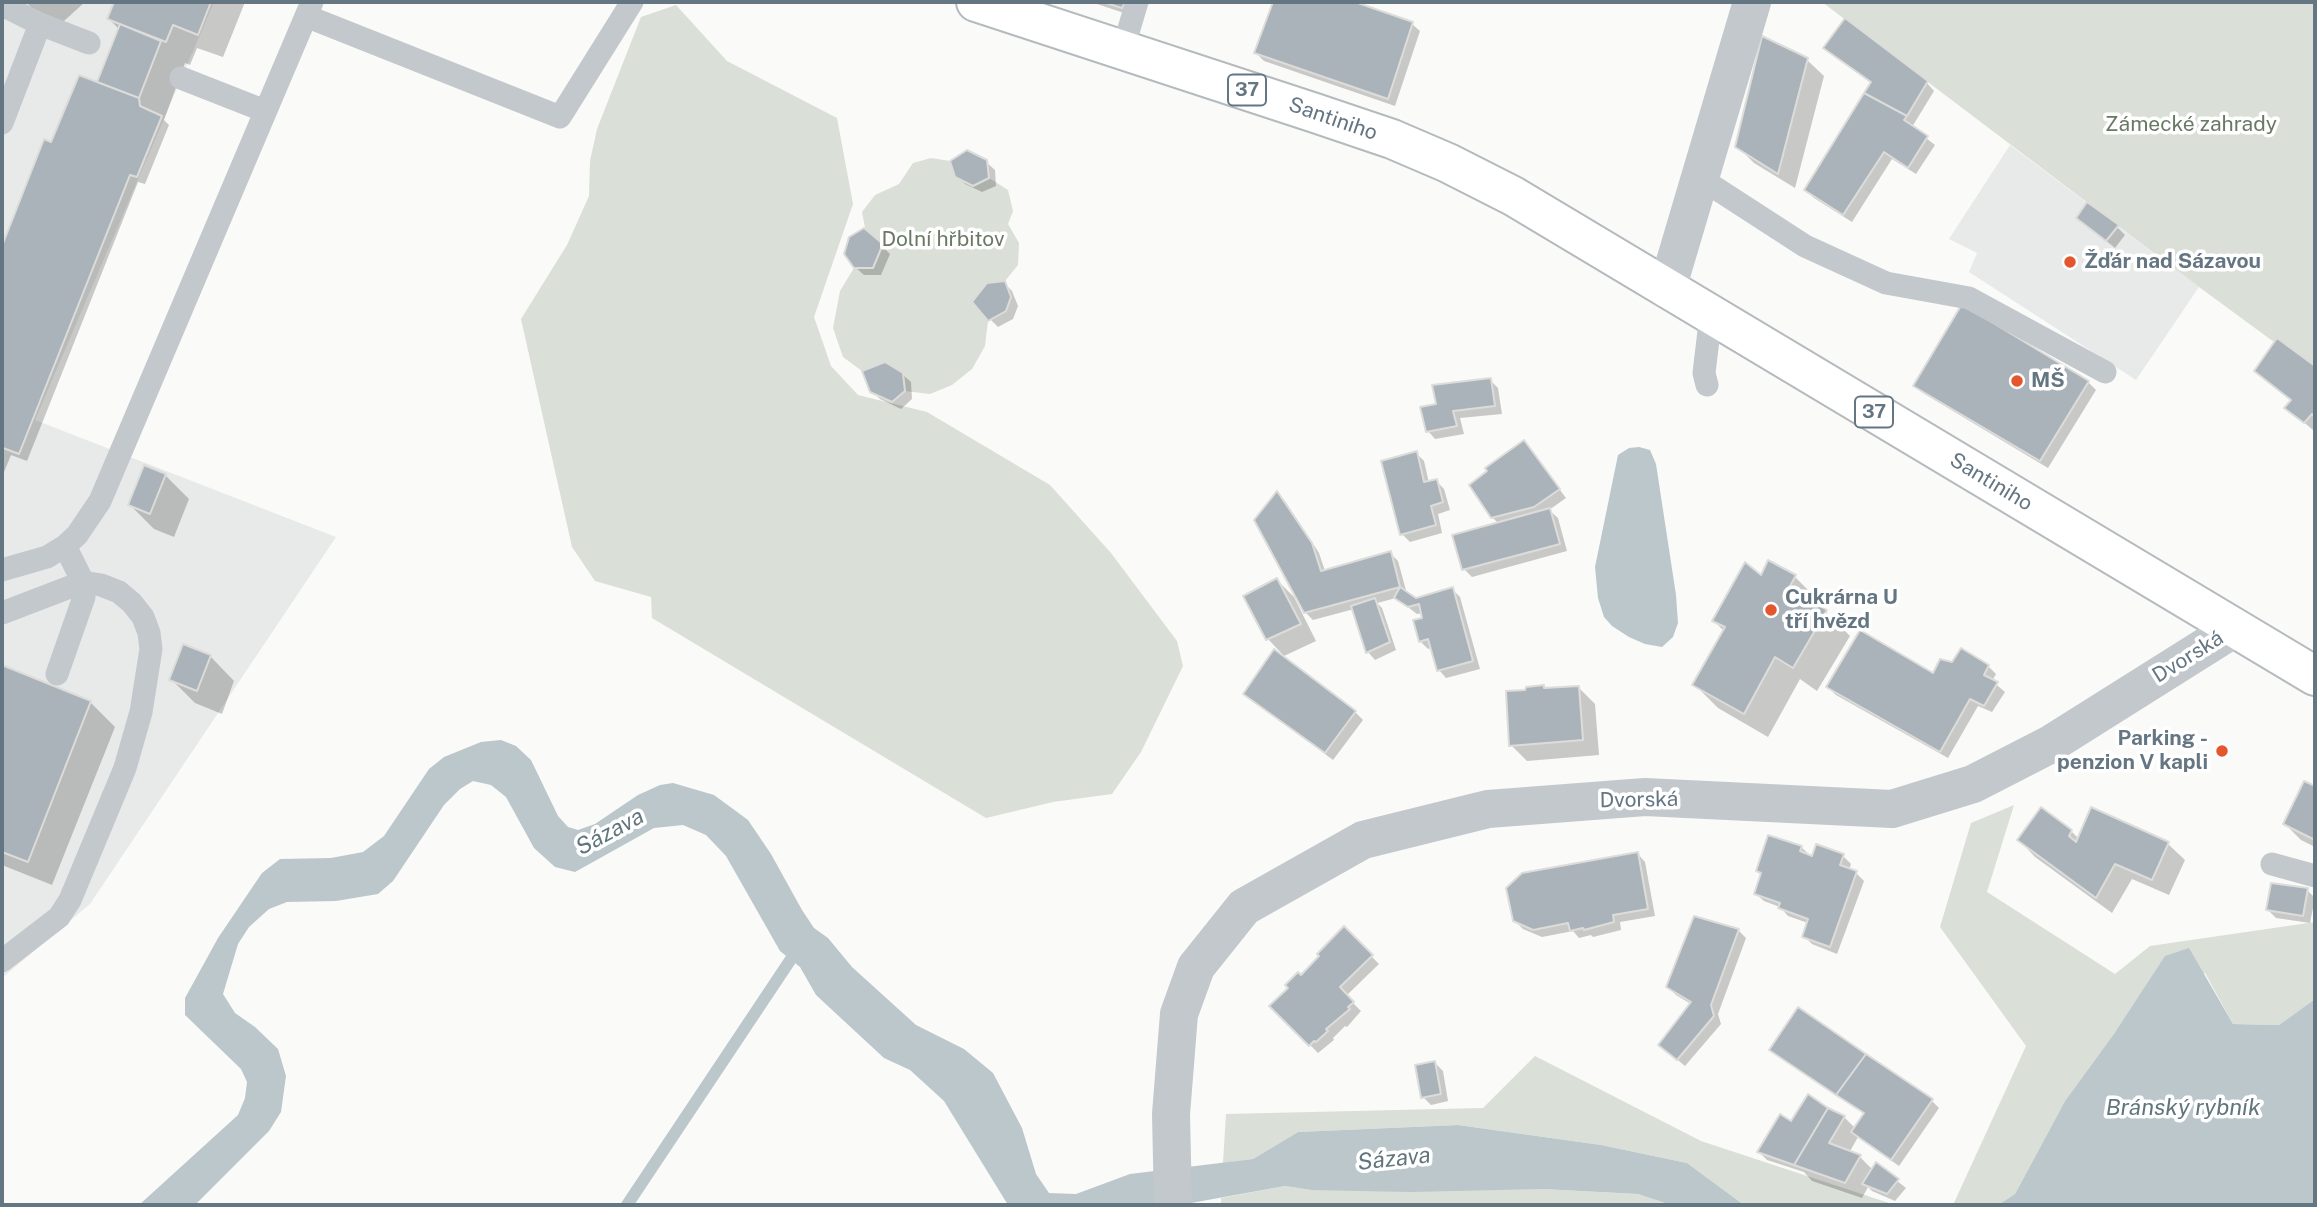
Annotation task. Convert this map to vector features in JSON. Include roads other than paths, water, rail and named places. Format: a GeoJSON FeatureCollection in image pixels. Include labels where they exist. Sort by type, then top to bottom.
{"type":"FeatureCollection","features":[{"type":"Feature","properties":{"kind":"main road","name":"Santiniho"},"geometry":{"type":"LineString","coordinates":[[976,2],[1392,139],[1448,163],[1513,196],[2315,676]]}},
{"type":"Feature","properties":{"kind":"street"},"geometry":{"type":"LineString","coordinates":[[1667,289],[1752,2]]}},
{"type":"Feature","properties":{"kind":"street","name":"Dvorská"},"geometry":{"type":"LineString","coordinates":[[1173,1205],[1171,1114],[1178,1014],[1196,967],[1244,907],[1363,840],[1488,809],[1645,797],[1892,809],[1973,784],[2049,745],[2235,628]]}},
{"type":"Feature","properties":{"kind":"lane"},"geometry":{"type":"LineString","coordinates":[[2,570],[38,560],[65,547],[77,535],[100,501],[309,9],[560,117],[632,2]]}},
{"type":"Feature","properties":{"kind":"lane"},"geometry":{"type":"LineString","coordinates":[[1123,49],[1136,2]]}},
{"type":"Feature","properties":{"kind":"lane"},"geometry":{"type":"LineString","coordinates":[[2,5],[40,24],[89,43]]}},
{"type":"Feature","properties":{"kind":"lane"},"geometry":{"type":"LineString","coordinates":[[2,123],[40,24]]}},
{"type":"Feature","properties":{"kind":"lane"},"geometry":{"type":"LineString","coordinates":[[181,78],[265,111]]}},
{"type":"Feature","properties":{"kind":"lane"},"geometry":{"type":"LineString","coordinates":[[1700,177],[1805,246],[1886,283],[1969,298],[2105,372]]}},
{"type":"Feature","properties":{"kind":"lane"},"geometry":{"type":"LineString","coordinates":[[1707,385],[1704,373],[1710,314]]}},
{"type":"Feature","properties":{"kind":"lane"},"geometry":{"type":"LineString","coordinates":[[57,674],[84,597],[83,582],[65,547]]}},
{"type":"Feature","properties":{"kind":"lane"},"geometry":{"type":"LineString","coordinates":[[2,613],[83,582],[101,585],[119,592],[143,617],[151,649],[141,712],[125,768],[70,900],[59,917],[2,961]]}},
{"type":"Feature","properties":{"kind":"lane"},"geometry":{"type":"LineString","coordinates":[[2272,864],[2315,876]]}},
{"type":"Feature","properties":{"kind":"water"},"geometry":{"type":"Polygon","coordinates":[[[1629,448],[1650,450],[1656,464],[1676,595],[1678,623],[1673,637],[1662,647],[1645,644],[1612,626],[1604,617],[1598,598],[1595,567],[1618,455],[1629,448]]]}},
{"type":"Feature","properties":{"kind":"water","name":"Sázava"},"geometry":{"type":"Polygon","coordinates":[[[501,740],[516,746],[531,760],[558,816],[568,827],[578,830],[595,824],[638,795],[660,785],[673,783],[714,795],[748,820],[814,928],[828,938],[852,967],[916,1025],[964,1049],[993,1073],[1022,1128],[1036,1174],[1049,1193],[1076,1194],[1130,1174],[1253,1159],[1298,1132],[1458,1125],[1601,1145],[1687,1163],[1744,1205],[1671,1205],[1638,1194],[1542,1189],[1410,1192],[1311,1190],[1285,1186],[1180,1205],[1008,1205],[944,1101],[910,1070],[884,1058],[816,995],[800,967],[780,951],[726,856],[706,835],[683,825],[654,828],[575,872],[555,867],[534,848],[506,797],[491,785],[473,781],[460,789],[444,805],[393,881],[378,894],[336,901],[287,902],[269,909],[249,927],[238,944],[223,994],[235,1013],[255,1027],[278,1049],[286,1076],[281,1112],[269,1131],[195,1205],[139,1205],[238,1115],[245,1098],[247,1082],[241,1069],[185,1015],[185,998],[218,938],[262,873],[280,859],[331,858],[363,852],[384,836],[429,769],[444,757],[481,742],[501,740]]]}},
{"type":"Feature","properties":{"kind":"water","name":"Bránský rybník"},"geometry":{"type":"Polygon","coordinates":[[[2189,948],[2233,1024],[2279,1025],[2315,999],[2315,1205],[1998,1205],[2015,1194],[2065,1101],[2116,1031],[2165,956],[2189,948]]]}},
{"type":"Feature","properties":{"kind":"waterway"},"geometry":{"type":"LineString","coordinates":[[627,1205],[799,947]]}},
{"type":"Feature","properties":{"kind":"place","name":"Žďár nad Sázavou"},"geometry":{"type":"Point","coordinates":[2070,262]}},
{"type":"Feature","properties":{"kind":"place","name":"MŠ"},"geometry":{"type":"Point","coordinates":[2017,381]}},
{"type":"Feature","properties":{"kind":"place","name":"Cukrárna U tří hvězd"},"geometry":{"type":"Point","coordinates":[1771,610]}},
{"type":"Feature","properties":{"kind":"place","name":"Parking - penzion V kapli"},"geometry":{"type":"Point","coordinates":[2222,751]}},
{"type":"Feature","properties":{"kind":"park label","name":"Zámecké zahrady"},"geometry":{"type":"Point","coordinates":[2191,125]}},
{"type":"Feature","properties":{"kind":"park label","name":"Dolní hřbitov"},"geometry":{"type":"Point","coordinates":[943,240]}}]}
